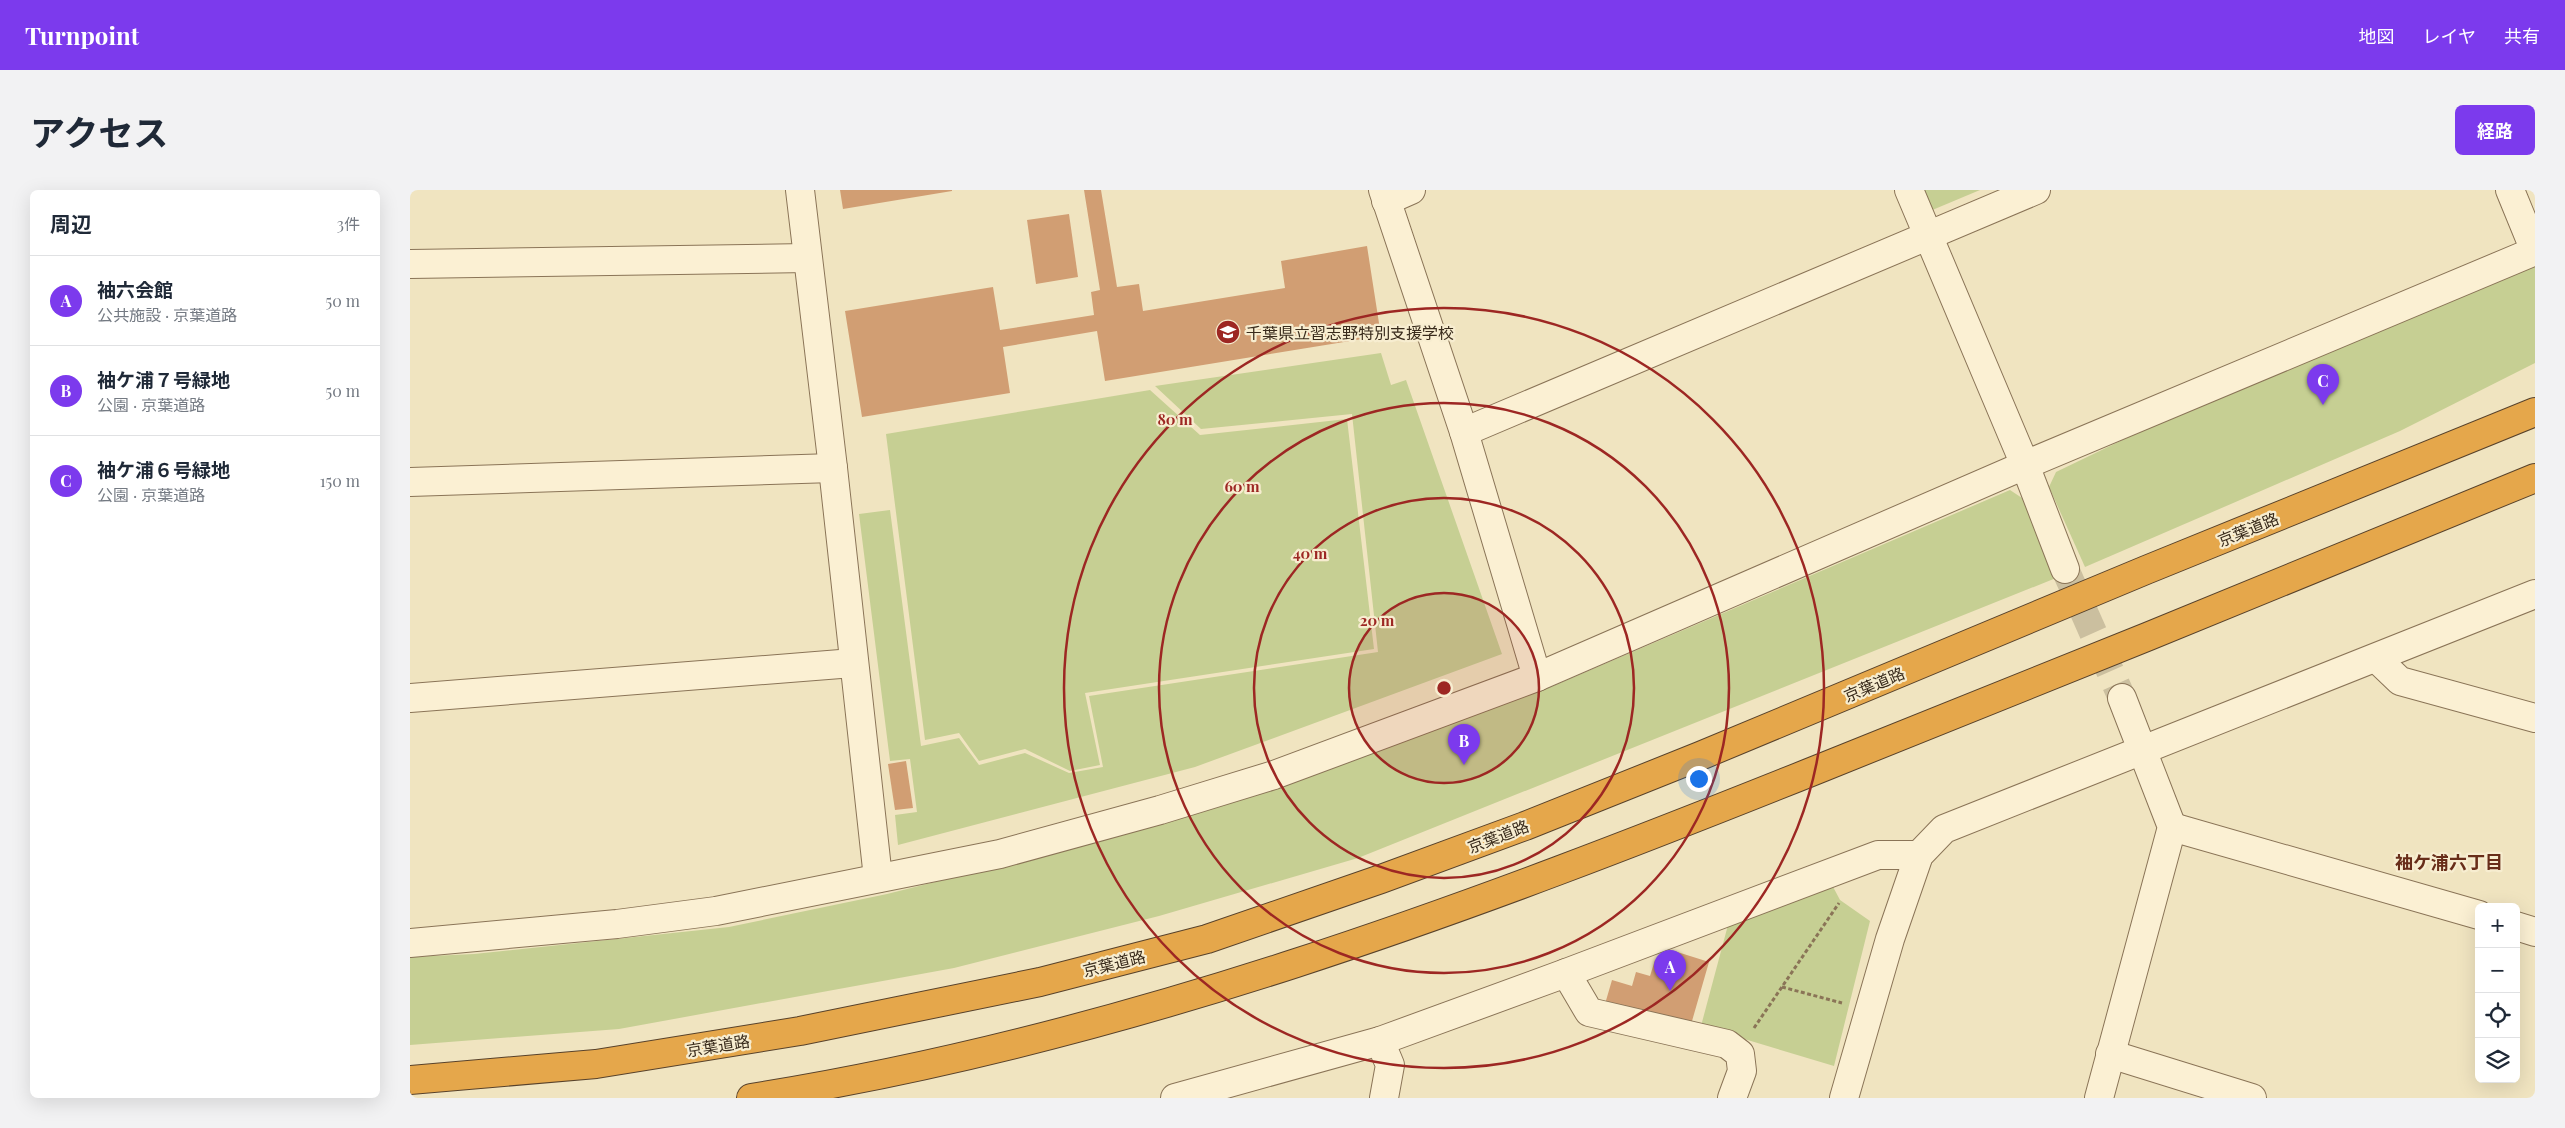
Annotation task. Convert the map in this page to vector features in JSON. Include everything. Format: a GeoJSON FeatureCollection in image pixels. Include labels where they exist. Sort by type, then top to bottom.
{"type":"FeatureCollection","features":[{"type":"Feature","properties":{"kind":"highway"},"geometry":{"type":"LineString","coordinates":[[2476,437],[2535,398]]}},
{"type":"Feature","properties":{"kind":"highway","name":"京葉道路"},"geometry":{"type":"LineString","coordinates":[[410,1080],[596,1064],[800,1031],[1040,982],[1207,939],[1382,879],[1525,826],[1700,756],[2146,570],[2535,412]]}},
{"type":"Feature","properties":{"kind":"highway"},"geometry":{"type":"LineString","coordinates":[[751,1098],[952,1060],[1081,1027],[1290,967],[1448,913],[1774,787],[2168,629],[2535,478]]}},
{"type":"Feature","properties":{"kind":"street"},"geometry":{"type":"LineString","coordinates":[[800,190],[834,468],[853,662],[878,878]]}},
{"type":"Feature","properties":{"kind":"street"},"geometry":{"type":"LineString","coordinates":[[1411,190],[1384,195],[1464,432],[1537,677]]}},
{"type":"Feature","properties":{"kind":"street"},"geometry":{"type":"LineString","coordinates":[[1909,190],[2025,466],[2065,569]]}},
{"type":"Feature","properties":{"kind":"street"},"geometry":{"type":"LineString","coordinates":[[1464,432],[2036,190]]}},
{"type":"Feature","properties":{"kind":"street"},"geometry":{"type":"LineString","coordinates":[[410,943],[617,924],[716,911],[1000,854],[1179,804],[1274,775],[1537,677],[2025,466],[2535,251],[2510,190]]}},
{"type":"Feature","properties":{"kind":"street"},"geometry":{"type":"LineString","coordinates":[[410,264],[807,258]]}},
{"type":"Feature","properties":{"kind":"street"},"geometry":{"type":"LineString","coordinates":[[410,482],[834,468]]}},
{"type":"Feature","properties":{"kind":"street"},"geometry":{"type":"LineString","coordinates":[[1844,1098],[1890,939],[1919,855],[1944,829],[2143,749],[2377,659],[2535,594]]}},
{"type":"Feature","properties":{"kind":"street"},"geometry":{"type":"LineString","coordinates":[[2377,659],[2400,682],[2535,718]]}},
{"type":"Feature","properties":{"kind":"street"},"geometry":{"type":"LineString","coordinates":[[410,698],[853,662]]}},
{"type":"Feature","properties":{"kind":"street"},"geometry":{"type":"LineString","coordinates":[[2099,1098],[2172,827],[2122,698]]}},
{"type":"Feature","properties":{"kind":"street"},"geometry":{"type":"LineString","coordinates":[[2172,827],[2475,914]]}},
{"type":"Feature","properties":{"kind":"street"},"geometry":{"type":"LineString","coordinates":[[1175,1098],[1380,1041],[1566,974],[1878,855],[1919,855]]}},
{"type":"Feature","properties":{"kind":"street"},"geometry":{"type":"LineString","coordinates":[[2520,927],[2535,932]]}},
{"type":"Feature","properties":{"kind":"street"},"geometry":{"type":"LineString","coordinates":[[1566,974],[1588,1012],[1727,1044],[1740,1054],[1742,1071],[1732,1098]]}},
{"type":"Feature","properties":{"kind":"street"},"geometry":{"type":"LineString","coordinates":[[1380,1041],[1390,1065],[1384,1098]]}},
{"type":"Feature","properties":{"kind":"street"},"geometry":{"type":"LineString","coordinates":[[2110,1054],[2252,1098]]}},
{"type":"Feature","properties":{"kind":"path"},"geometry":{"type":"LineString","coordinates":[[1740,1054],[1748,1037],[1840,900]]}},
{"type":"Feature","properties":{"kind":"path"},"geometry":{"type":"LineString","coordinates":[[1782,987],[1838,1002]]}},
{"type":"Feature","properties":{"kind":"green space"},"geometry":{"type":"Polygon","coordinates":[[[1921,190],[1980,190],[1930,211],[1921,190]]]}},
{"type":"Feature","properties":{"kind":"green space"},"geometry":{"type":"Polygon","coordinates":[[[2535,261],[2535,363],[2400,431],[2085,567],[2049,487],[2056,472],[2247,380],[2535,261]]]}},
{"type":"Feature","properties":{"kind":"green space"},"geometry":{"type":"Polygon","coordinates":[[[1381,353],[1391,385],[1406,380],[1502,654],[1195,767],[898,845],[895,815],[917,812],[910,759],[890,761],[859,514],[890,510],[921,746],[959,738],[979,765],[1025,753],[1069,773],[1103,767],[1089,696],[1378,652],[1352,414],[1201,429],[1155,386],[1381,353]]]}},
{"type":"Feature","properties":{"kind":"green space"},"geometry":{"type":"Polygon","coordinates":[[[1150,390],[1200,435],[1347,419],[1374,649],[1085,693],[1100,765],[1070,771],[1025,749],[979,761],[959,733],[925,740],[886,434],[1150,390]]]}},
{"type":"Feature","properties":{"kind":"green space"},"geometry":{"type":"Polygon","coordinates":[[[2010,490],[2022,498],[2056,578],[1358,858],[1159,916],[954,968],[619,1029],[410,1045],[410,957],[474,954],[729,927],[887,894],[1023,860],[1255,796],[1553,686],[2010,490]]]}},
{"type":"Feature","properties":{"kind":"green space"},"geometry":{"type":"Polygon","coordinates":[[[1831,883],[1840,900],[1870,921],[1834,1066],[1701,1026],[1728,925],[1831,883]]]}},
{"type":"Feature","properties":{"kind":"building"},"geometry":{"type":"Polygon","coordinates":[[[840,190],[952,190],[952,191],[843,209],[840,190]]]}},
{"type":"Feature","properties":{"kind":"building"},"geometry":{"type":"Polygon","coordinates":[[[1084,190],[1101,190],[1117,287],[1139,284],[1143,311],[1285,288],[1281,261],[1367,246],[1381,336],[1105,381],[1097,331],[1003,347],[1010,393],[862,417],[845,311],[993,287],[1000,330],[1094,315],[1091,292],[1100,290],[1084,190]]]}},
{"type":"Feature","properties":{"kind":"building"},"geometry":{"type":"Polygon","coordinates":[[[1069,214],[1078,277],[1036,284],[1027,220],[1069,214]]]}},
{"type":"Feature","properties":{"kind":"building"},"geometry":{"type":"Polygon","coordinates":[[[906,761],[913,808],[895,810],[888,764],[906,761]]]}},
{"type":"Feature","properties":{"kind":"building"},"geometry":{"type":"Polygon","coordinates":[[[1671,950],[1709,962],[1690,1028],[1605,1004],[1612,980],[1632,986],[1636,972],[1650,976],[1655,960],[1667,963],[1671,950]]]}},
{"type":"Feature","properties":{"kind":"tunnel"},"geometry":{"type":"LineString","coordinates":[[2065,569],[2122,698]]}},
{"type":"Feature","properties":{"kind":"place","name":"千葉県立習志野特別支援学校"},"geometry":{"type":"Point","coordinates":[1228,332]}},
{"type":"Feature","properties":{"kind":"place","name":"袖ケ浦６号緑地"},"geometry":{"type":"Point","coordinates":[2323,405]}},
{"type":"Feature","properties":{"kind":"place","name":"袖ケ浦７号緑地"},"geometry":{"type":"Point","coordinates":[1464,765]}},
{"type":"Feature","properties":{"kind":"place","name":"袖六会館"},"geometry":{"type":"Point","coordinates":[1670,991]}},
{"type":"Feature","properties":{"kind":"district","name":"袖ケ浦六丁目"},"geometry":{"type":"Point","coordinates":[2449,862]}}]}
